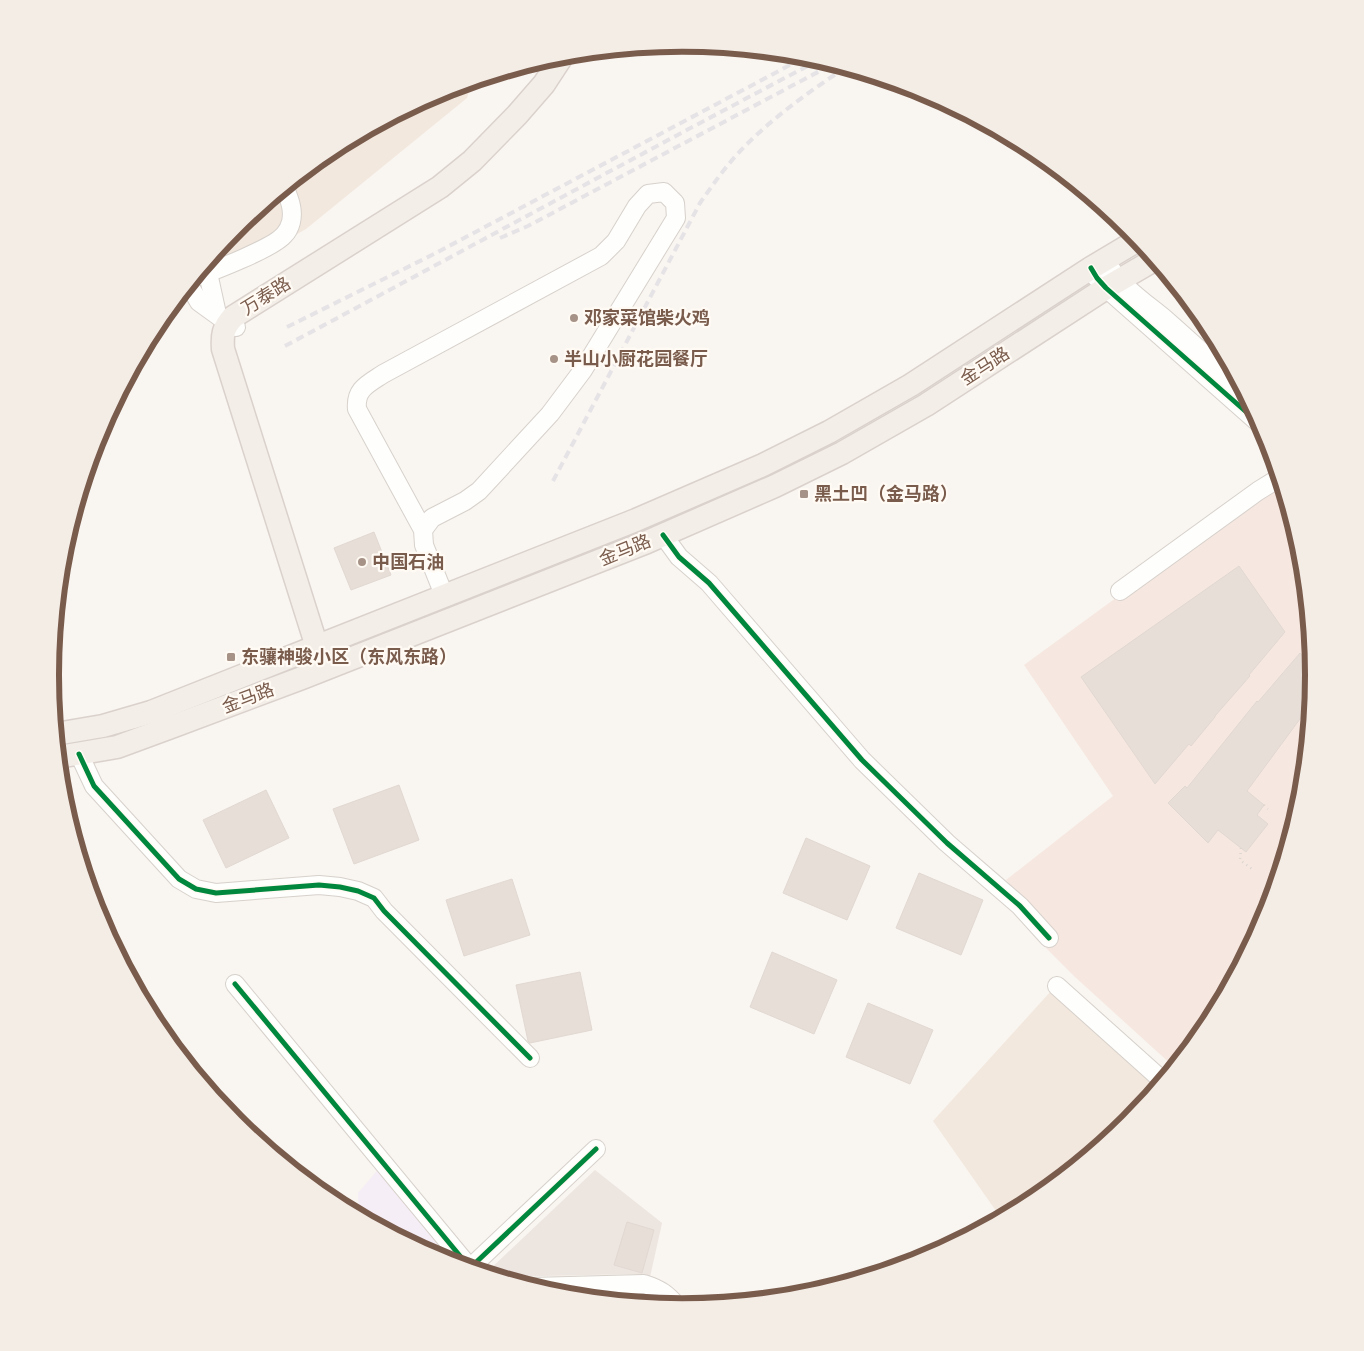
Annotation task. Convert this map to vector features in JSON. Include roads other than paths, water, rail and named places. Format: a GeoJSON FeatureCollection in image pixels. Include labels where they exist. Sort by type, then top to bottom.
{"type":"FeatureCollection","features":[{"type":"Feature","properties":{"kind":"main road","name":"万泰路"},"geometry":{"type":"LineString","coordinates":[[227,322],[446,195],[479,168],[525,122],[570,63]]}},
{"type":"Feature","properties":{"kind":"main road","name":"万泰路"},"geometry":{"type":"LineString","coordinates":[[227,322],[440,187],[472,161],[518,116],[544,84],[557,65]]}},
{"type":"Feature","properties":{"kind":"main road","name":"金马路"},"geometry":{"type":"LineString","coordinates":[[62,733],[103,726],[151,712],[636,520],[763,465],[821,436],[911,385],[1131,244]]}},
{"type":"Feature","properties":{"kind":"main road","name":"金马路"},"geometry":{"type":"LineString","coordinates":[[68,755],[117,747],[302,678],[663,535],[775,486],[842,453],[926,405],[1112,284],[1148,263]]}},
{"type":"Feature","properties":{"kind":"main road","name":"万泰路"},"geometry":{"type":"LineString","coordinates":[[227,322],[232,337],[232,347],[323,644]]}},
{"type":"Feature","properties":{"kind":"street"},"geometry":{"type":"LineString","coordinates":[[422,530],[432,518],[465,501],[479,491],[550,414],[583,370],[676,218],[675,203],[664,192],[648,194],[637,206],[616,241],[601,256],[383,374],[363,387],[358,394],[357,410],[422,530],[424,545],[444,595]]}},
{"type":"Feature","properties":{"kind":"street"},"geometry":{"type":"LineString","coordinates":[[208,273],[266,247],[284,236],[291,223],[292,208],[287,194]]}},
{"type":"Feature","properties":{"kind":"street"},"geometry":{"type":"LineString","coordinates":[[1098,264],[1097,278],[1112,284],[1166,320],[1228,375]]}},
{"type":"Feature","properties":{"kind":"street"},"geometry":{"type":"LineString","coordinates":[[203,278],[227,322]]}},
{"type":"Feature","properties":{"kind":"street"},"geometry":{"type":"LineString","coordinates":[[1112,284],[1246,411]]}},
{"type":"Feature","properties":{"kind":"street"},"geometry":{"type":"LineString","coordinates":[[192,291],[199,302],[227,322]]}},
{"type":"Feature","properties":{"kind":"street"},"geometry":{"type":"LineString","coordinates":[[1120,591],[1274,481]]}},
{"type":"Feature","properties":{"kind":"street"},"geometry":{"type":"LineString","coordinates":[[663,535],[679,558],[709,584],[862,760],[947,843],[1020,906],[1048,938]]}},
{"type":"Feature","properties":{"kind":"street"},"geometry":{"type":"LineString","coordinates":[[68,755],[180,879],[196,889],[216,893],[319,885],[358,891],[374,898],[384,911],[530,1058]]}},
{"type":"Feature","properties":{"kind":"street"},"geometry":{"type":"LineString","coordinates":[[235,984],[461,1257]]}},
{"type":"Feature","properties":{"kind":"street"},"geometry":{"type":"LineString","coordinates":[[1057,986],[1158,1076]]}},
{"type":"Feature","properties":{"kind":"street"},"geometry":{"type":"LineString","coordinates":[[476,1263],[596,1149]]}},
{"type":"Feature","properties":{"kind":"street"},"geometry":{"type":"LineString","coordinates":[[557,1286],[644,1284],[657,1288],[671,1298]]}},
{"type":"Feature","properties":{"kind":"railway"},"geometry":{"type":"LineString","coordinates":[[287,327],[434,254],[795,63]]}},
{"type":"Feature","properties":{"kind":"railway"},"geometry":{"type":"LineString","coordinates":[[285,346],[809,65]]}},
{"type":"Feature","properties":{"kind":"railway"},"geometry":{"type":"LineString","coordinates":[[500,238],[528,226],[824,69]]}},
{"type":"Feature","properties":{"kind":"railway"},"geometry":{"type":"LineString","coordinates":[[553,481],[700,203],[721,173],[756,135],[793,104],[838,73]]}},
{"type":"Feature","properties":{"kind":"place","name":"邓家菜馆柴火鸡"},"geometry":{"type":"Point","coordinates":[574,318]}},
{"type":"Feature","properties":{"kind":"place","name":"半山小厨花园餐厅"},"geometry":{"type":"Point","coordinates":[554,359]}},
{"type":"Feature","properties":{"kind":"place","name":"黑土凹（金马路）"},"geometry":{"type":"Point","coordinates":[804,494]}},
{"type":"Feature","properties":{"kind":"place","name":"中国石油"},"geometry":{"type":"Point","coordinates":[362,562]}},
{"type":"Feature","properties":{"kind":"place","name":"东骧神骏小区（东风东路）"},"geometry":{"type":"Point","coordinates":[231,657]}}]}
